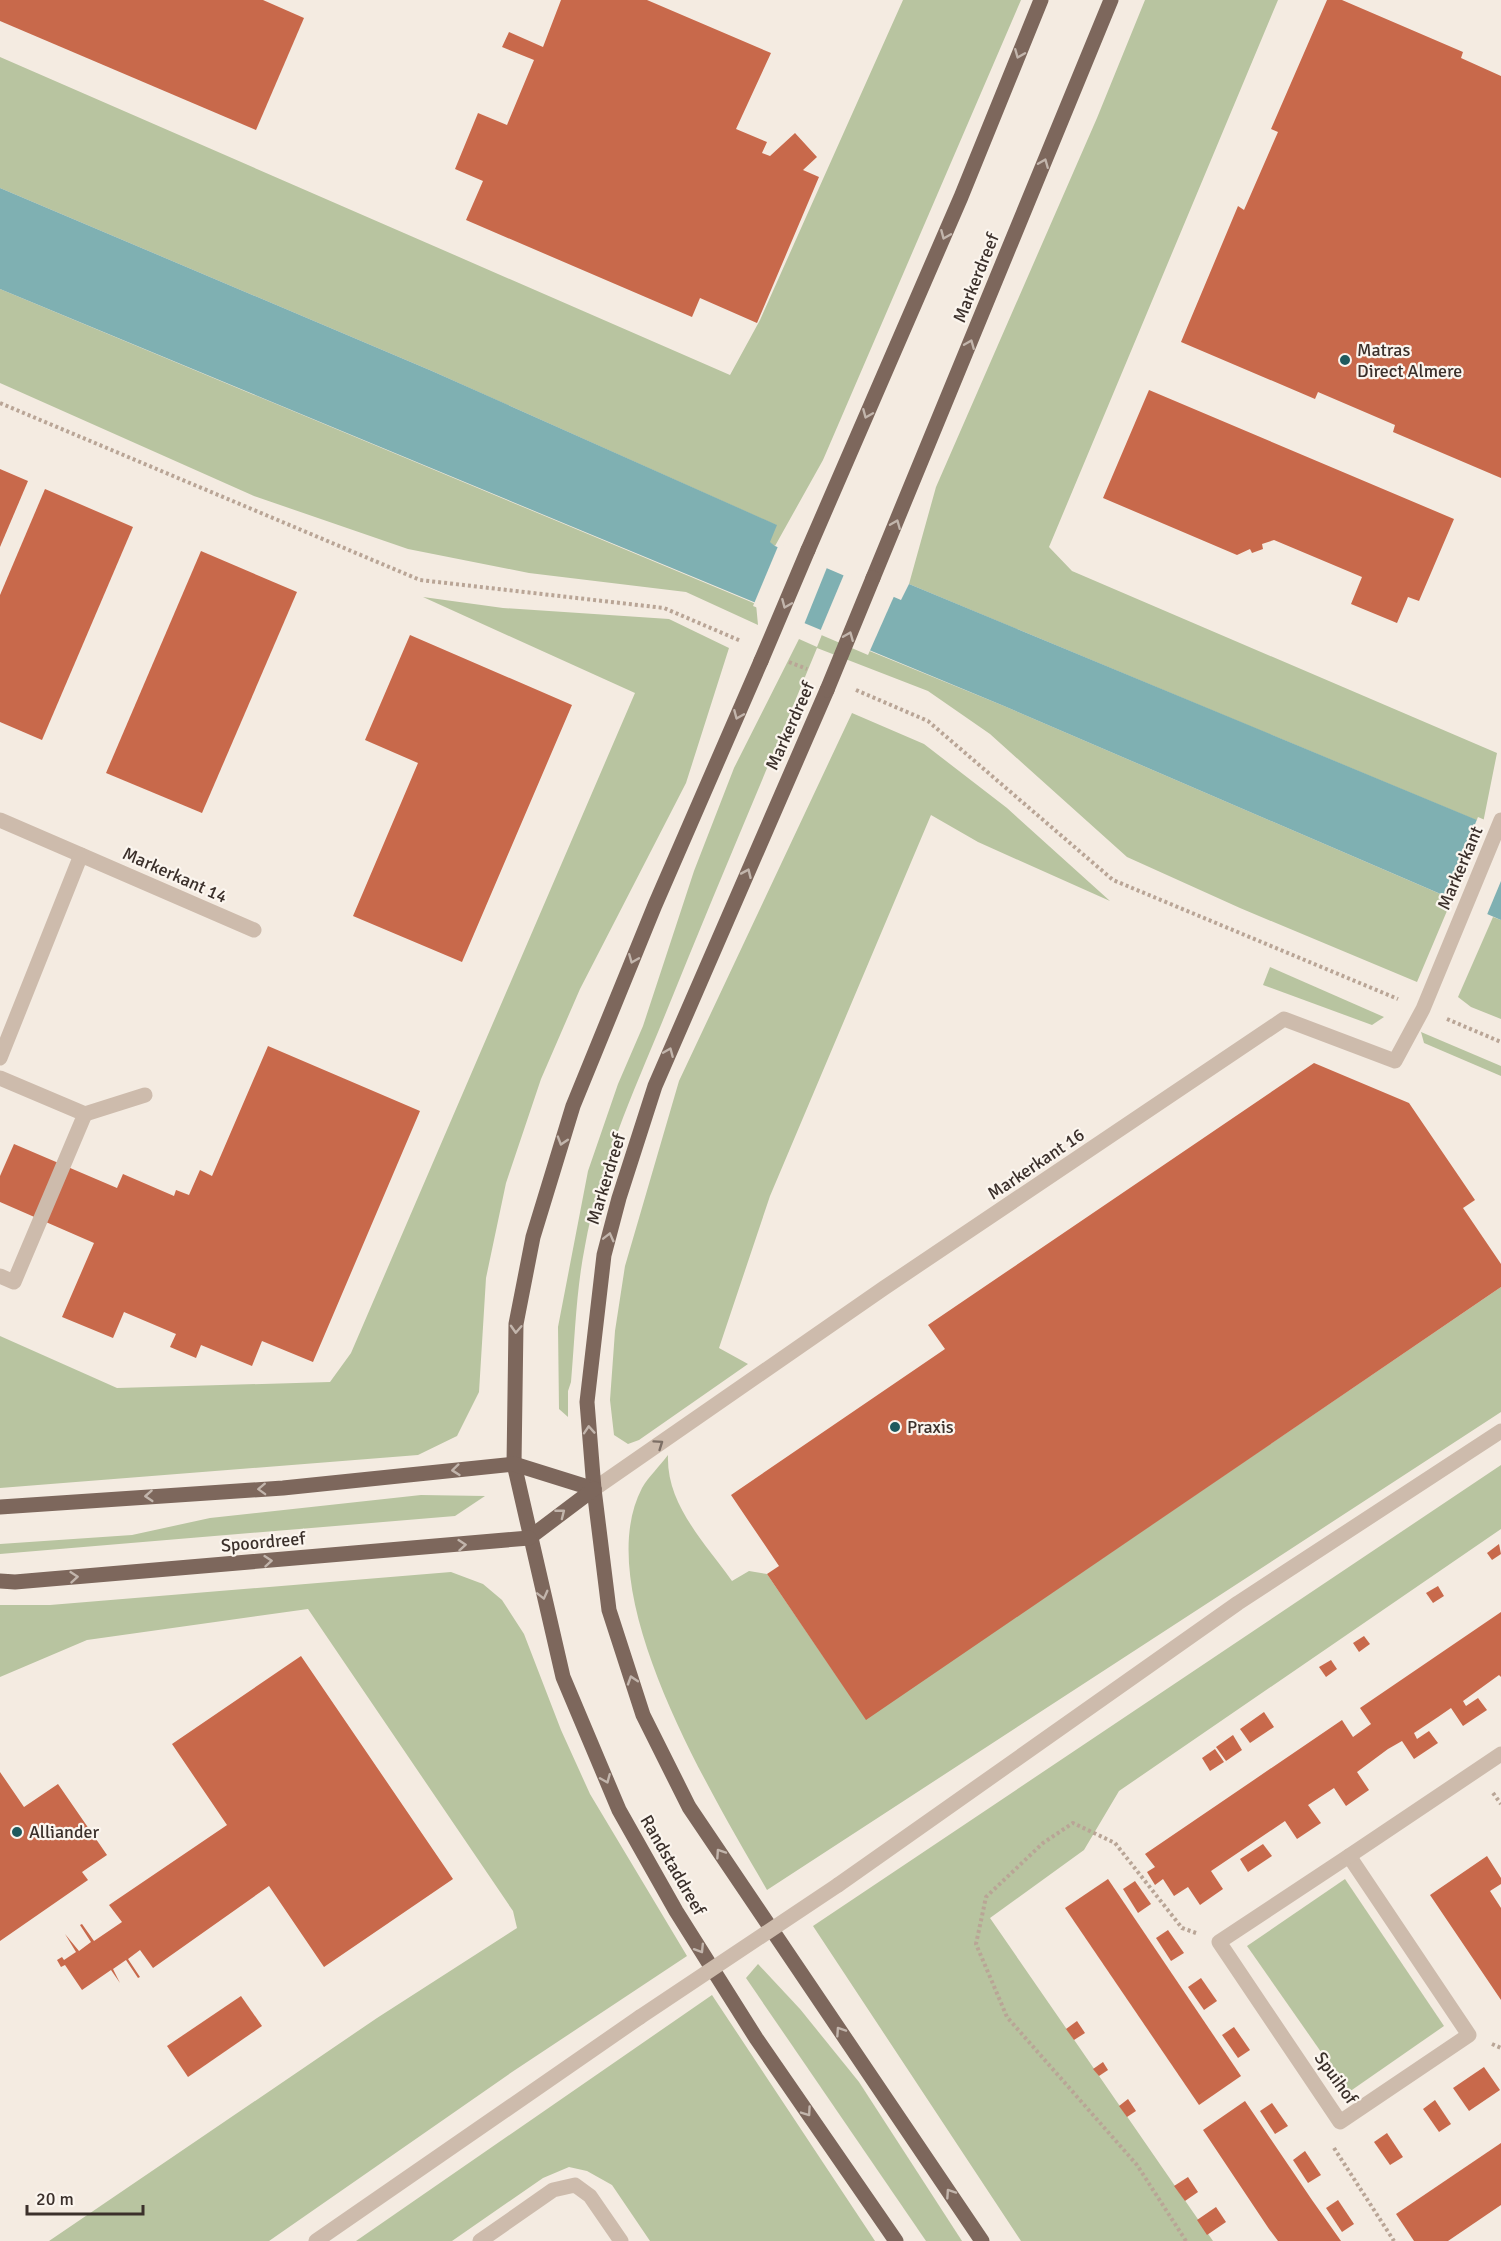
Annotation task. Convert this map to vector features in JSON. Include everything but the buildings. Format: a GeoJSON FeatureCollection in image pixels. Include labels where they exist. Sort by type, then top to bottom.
{"type":"FeatureCollection","features":[{"type":"Feature","properties":{"kind":"main road"},"geometry":{"type":"LineString","coordinates":[[514,1464],[516,1324],[533,1237],[573,1106],[655,905],[961,197],[1041,0]]}},
{"type":"Feature","properties":{"kind":"main road","name":"Markerdreef"},"geometry":{"type":"LineString","coordinates":[[594,1489],[588,1391],[604,1255],[619,1198],[655,1086],[827,690],[1111,0]]}},
{"type":"Feature","properties":{"kind":"main road"},"geometry":{"type":"LineString","coordinates":[[0,1507],[282,1488],[514,1464],[594,1489]]}},
{"type":"Feature","properties":{"kind":"main road","name":"Randstaddreef"},"geometry":{"type":"LineString","coordinates":[[514,1464],[529,1538],[563,1677],[619,1810],[676,1911],[756,2038],[896,2241]]}},
{"type":"Feature","properties":{"kind":"main road"},"geometry":{"type":"LineString","coordinates":[[529,1538],[594,1489]]}},
{"type":"Feature","properties":{"kind":"main road"},"geometry":{"type":"LineString","coordinates":[[594,1489],[609,1610],[643,1715],[689,1807],[982,2241]]}},
{"type":"Feature","properties":{"kind":"main road","name":"Spoordreef"},"geometry":{"type":"LineString","coordinates":[[0,1581],[27,1581],[529,1538]]}},
{"type":"Feature","properties":{"kind":"street","name":"Markerkant 14"},"geometry":{"type":"LineString","coordinates":[[0,820],[254,930]]}},
{"type":"Feature","properties":{"kind":"street","name":"Markerkant"},"geometry":{"type":"LineString","coordinates":[[1454,931],[1501,820]]}},
{"type":"Feature","properties":{"kind":"street"},"geometry":{"type":"LineString","coordinates":[[0,1058],[81,855]]}},
{"type":"Feature","properties":{"kind":"street","name":"Markerkant 16"},"geometry":{"type":"LineString","coordinates":[[594,1489],[1284,1019],[1395,1060],[1423,1009],[1454,931]]}},
{"type":"Feature","properties":{"kind":"street"},"geometry":{"type":"LineString","coordinates":[[0,1078],[86,1114],[145,1095]]}},
{"type":"Feature","properties":{"kind":"street"},"geometry":{"type":"LineString","coordinates":[[0,1276],[14,1282],[86,1114]]}},
{"type":"Feature","properties":{"kind":"street"},"geometry":{"type":"LineString","coordinates":[[316,2241],[838,1885],[1238,1603],[1501,1431]]}},
{"type":"Feature","properties":{"kind":"street"},"geometry":{"type":"LineString","coordinates":[[1219,1942],[1501,1754]]}},
{"type":"Feature","properties":{"kind":"street","name":"Spuihof"},"geometry":{"type":"LineString","coordinates":[[1219,1942],[1340,2122],[1469,2035],[1348,1856]]}},
{"type":"Feature","properties":{"kind":"street"},"geometry":{"type":"LineString","coordinates":[[480,2241],[553,2190],[575,2185],[590,2196],[621,2241]]}},
{"type":"Feature","properties":{"kind":"path"},"geometry":{"type":"LineString","coordinates":[[1186,2241],[1137,2165],[1007,2017],[976,1944],[986,1897],[1043,1843],[1073,1823],[1115,1843],[1182,1928],[1219,1942]]}},
{"type":"Feature","properties":{"kind":"path"},"geometry":{"type":"LineString","coordinates":[[1340,2122],[1332,2145],[1394,2241]]}},
{"type":"Feature","properties":{"kind":"green space"},"geometry":{"type":"Polygon","coordinates":[[[903,0],[1021,0],[823,460],[775,546],[769,542],[776,525],[432,371],[0,188],[0,57],[730,375],[760,320],[903,0]]]}},
{"type":"Feature","properties":{"kind":"green space"},"geometry":{"type":"Polygon","coordinates":[[[1145,0],[1278,0],[1049,547],[1072,571],[1497,753],[1483,823],[909,584],[936,487],[1097,118],[1145,0]]]}},
{"type":"Feature","properties":{"kind":"green space"},"geometry":{"type":"Polygon","coordinates":[[[0,289],[756,604],[758,625],[686,592],[529,573],[408,549],[254,496],[0,383],[0,289]]]}},
{"type":"Feature","properties":{"kind":"green space"},"geometry":{"type":"Polygon","coordinates":[[[423,597],[503,608],[669,619],[729,648],[686,783],[580,989],[541,1079],[506,1183],[486,1278],[479,1392],[457,1436],[418,1455],[0,1488],[0,1336],[117,1388],[330,1382],[351,1353],[635,693],[423,597]]]}},
{"type":"Feature","properties":{"kind":"green space"},"geometry":{"type":"Polygon","coordinates":[[[823,632],[1004,706],[1452,899],[1417,982],[1240,908],[1127,857],[990,734],[928,691],[817,648],[640,1075],[608,1159],[591,1217],[582,1263],[571,1382],[568,1391],[568,1417],[559,1409],[558,1327],[588,1171],[618,1084],[643,1026],[694,871],[734,768],[799,639],[817,647],[823,632]]]}},
{"type":"Feature","properties":{"kind":"green space"},"geometry":{"type":"Polygon","coordinates":[[[852,713],[924,744],[1007,808],[1110,901],[978,842],[931,815],[770,1196],[719,1348],[748,1364],[639,1440],[628,1444],[614,1435],[610,1400],[615,1331],[625,1266],[679,1081],[852,713]]]}},
{"type":"Feature","properties":{"kind":"green space"},"geometry":{"type":"Polygon","coordinates":[[[1493,917],[1501,920],[1501,1019],[1471,1007],[1458,997],[1493,917]]]}},
{"type":"Feature","properties":{"kind":"green space"},"geometry":{"type":"Polygon","coordinates":[[[1270,967],[1384,1017],[1372,1025],[1263,985],[1270,967]]]}},
{"type":"Feature","properties":{"kind":"green space"},"geometry":{"type":"Polygon","coordinates":[[[1421,1032],[1501,1066],[1501,1076],[1424,1043],[1421,1032]]]}},
{"type":"Feature","properties":{"kind":"green space"},"geometry":{"type":"Polygon","coordinates":[[[1501,1287],[1501,1412],[767,1890],[718,1804],[664,1694],[644,1637],[631,1582],[629,1532],[642,1488],[668,1455],[673,1490],[689,1522],[710,1552],[732,1581],[749,1571],[767,1574],[866,1719],[1501,1287]]]}},
{"type":"Feature","properties":{"kind":"green space"},"geometry":{"type":"Polygon","coordinates":[[[1501,1465],[1501,1529],[1119,1791],[1084,1850],[990,1918],[1213,2241],[1021,2241],[813,1926],[1501,1465]]]}},
{"type":"Feature","properties":{"kind":"green space"},"geometry":{"type":"Polygon","coordinates":[[[421,1495],[485,1496],[455,1516],[0,1554],[0,1544],[132,1535],[210,1518],[421,1495]]]}},
{"type":"Feature","properties":{"kind":"green space"},"geometry":{"type":"Polygon","coordinates":[[[451,1572],[483,1584],[502,1600],[524,1634],[561,1730],[590,1794],[687,1956],[512,2072],[269,2241],[49,2241],[377,2018],[517,1928],[513,1911],[308,1609],[87,1640],[0,1677],[0,1605],[50,1605],[451,1572]]]}},
{"type":"Feature","properties":{"kind":"green space"},"geometry":{"type":"Polygon","coordinates":[[[1345,1879],[1444,2026],[1349,2092],[1247,1946],[1345,1879]]]}},
{"type":"Feature","properties":{"kind":"green space"},"geometry":{"type":"Polygon","coordinates":[[[758,1964],[800,2009],[859,2082],[962,2241],[926,2241],[746,1978],[758,1964]]]}},
{"type":"Feature","properties":{"kind":"green space"},"geometry":{"type":"Polygon","coordinates":[[[712,1995],[875,2241],[650,2241],[612,2185],[587,2171],[569,2167],[543,2178],[452,2241],[356,2241],[712,1995]]]}},
{"type":"Feature","properties":{"kind":"water"},"geometry":{"type":"Polygon","coordinates":[[[0,188],[432,371],[777,525],[770,542],[775,546],[901,600],[909,584],[1501,830],[1501,920],[1004,706],[0,289],[0,188]]]}},
{"type":"Feature","properties":{"kind":"pier"},"geometry":{"type":"Polygon","coordinates":[[[779,544],[828,565],[803,627],[753,606],[779,544]]]}},
{"type":"Feature","properties":{"kind":"pier"},"geometry":{"type":"Polygon","coordinates":[[[845,572],[895,594],[868,655],[819,634],[845,572]]]}},
{"type":"Feature","properties":{"kind":"pier"},"geometry":{"type":"Polygon","coordinates":[[[1478,817],[1501,827],[1501,881],[1486,917],[1444,899],[1478,817]]]}},
{"type":"Feature","properties":{"kind":"place","name":"Matras Direct Almere"},"geometry":{"type":"Point","coordinates":[1345,360]}},
{"type":"Feature","properties":{"kind":"place","name":"Praxis"},"geometry":{"type":"Point","coordinates":[895,1427]}},
{"type":"Feature","properties":{"kind":"place","name":"Alliander"},"geometry":{"type":"Point","coordinates":[17,1832]}}]}
